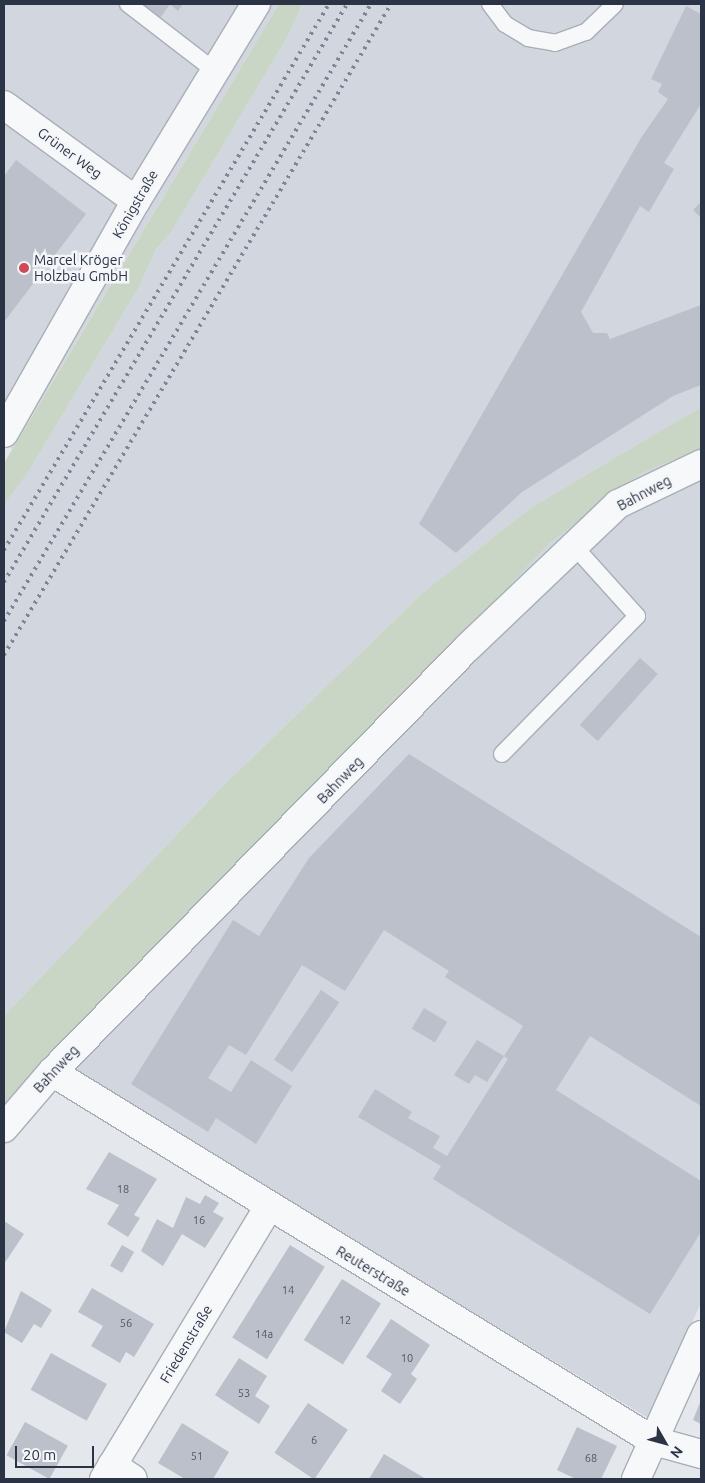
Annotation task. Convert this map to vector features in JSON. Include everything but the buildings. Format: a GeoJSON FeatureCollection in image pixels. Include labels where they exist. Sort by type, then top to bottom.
{"type":"FeatureCollection","features":[{"type":"Feature","properties":{"kind":"street","name":"Königstraße"},"geometry":{"type":"LineString","coordinates":[[4,433],[136,201],[256,4]]}},
{"type":"Feature","properties":{"kind":"street","name":"Grüner Weg"},"geometry":{"type":"LineString","coordinates":[[4,105],[136,201]]}},
{"type":"Feature","properties":{"kind":"street","name":"Bahnweg"},"geometry":{"type":"LineString","coordinates":[[4,1128],[52,1072],[467,648],[618,504],[701,464]]}},
{"type":"Feature","properties":{"kind":"street","name":"Reuterstraße"},"geometry":{"type":"LineString","coordinates":[[52,1072],[268,1208],[654,1441],[701,1454]]}},
{"type":"Feature","properties":{"kind":"street","name":"Friedenstraße"},"geometry":{"type":"LineString","coordinates":[[116,1475],[268,1208]]}},
{"type":"Feature","properties":{"kind":"street"},"geometry":{"type":"LineString","coordinates":[[636,1479],[701,1336]]}},
{"type":"Feature","properties":{"kind":"lane"},"geometry":{"type":"LineString","coordinates":[[128,4],[215,71]]}},
{"type":"Feature","properties":{"kind":"lane"},"geometry":{"type":"LineString","coordinates":[[490,4],[505,24],[528,38],[555,43],[586,32],[615,4]]}},
{"type":"Feature","properties":{"kind":"lane"},"geometry":{"type":"LineString","coordinates":[[502,754],[636,616],[574,546]]}},
{"type":"Feature","properties":{"kind":"shaded area"},"geometry":{"type":"Polygon","coordinates":[[[4,4],[279,4],[12,449],[4,443],[4,4]]]}},
{"type":"Feature","properties":{"kind":"shaded area"},"geometry":{"type":"Polygon","coordinates":[[[302,4],[701,4],[701,407],[532,507],[425,591],[223,786],[4,1016],[4,505],[27,474],[139,287],[156,249],[170,234],[288,36],[302,4]]]}},
{"type":"Feature","properties":{"kind":"shaded area"},"geometry":{"type":"Polygon","coordinates":[[[701,449],[701,1303],[648,1418],[57,1060],[550,543],[640,474],[701,449]]]}},
{"type":"Feature","properties":{"kind":"green space"},"geometry":{"type":"Polygon","coordinates":[[[279,4],[302,4],[288,36],[170,234],[156,249],[139,287],[27,474],[4,505],[4,463],[279,4]]]}},
{"type":"Feature","properties":{"kind":"green space"},"geometry":{"type":"Polygon","coordinates":[[[701,407],[701,449],[640,474],[550,543],[4,1119],[4,1016],[223,786],[425,591],[532,507],[701,407]]]}},
{"type":"Feature","properties":{"kind":"railway"},"geometry":{"type":"LineString","coordinates":[[4,550],[329,4]]}},
{"type":"Feature","properties":{"kind":"railway"},"geometry":{"type":"LineString","coordinates":[[4,582],[347,4]]}},
{"type":"Feature","properties":{"kind":"railway"},"geometry":{"type":"LineString","coordinates":[[4,621],[371,4]]}},
{"type":"Feature","properties":{"kind":"railway"},"geometry":{"type":"LineString","coordinates":[[4,655],[391,4]]}},
{"type":"Feature","properties":{"kind":"place","name":"Marcel Kröger Holzbau GmbH"},"geometry":{"type":"Point","coordinates":[24,268]}}]}
